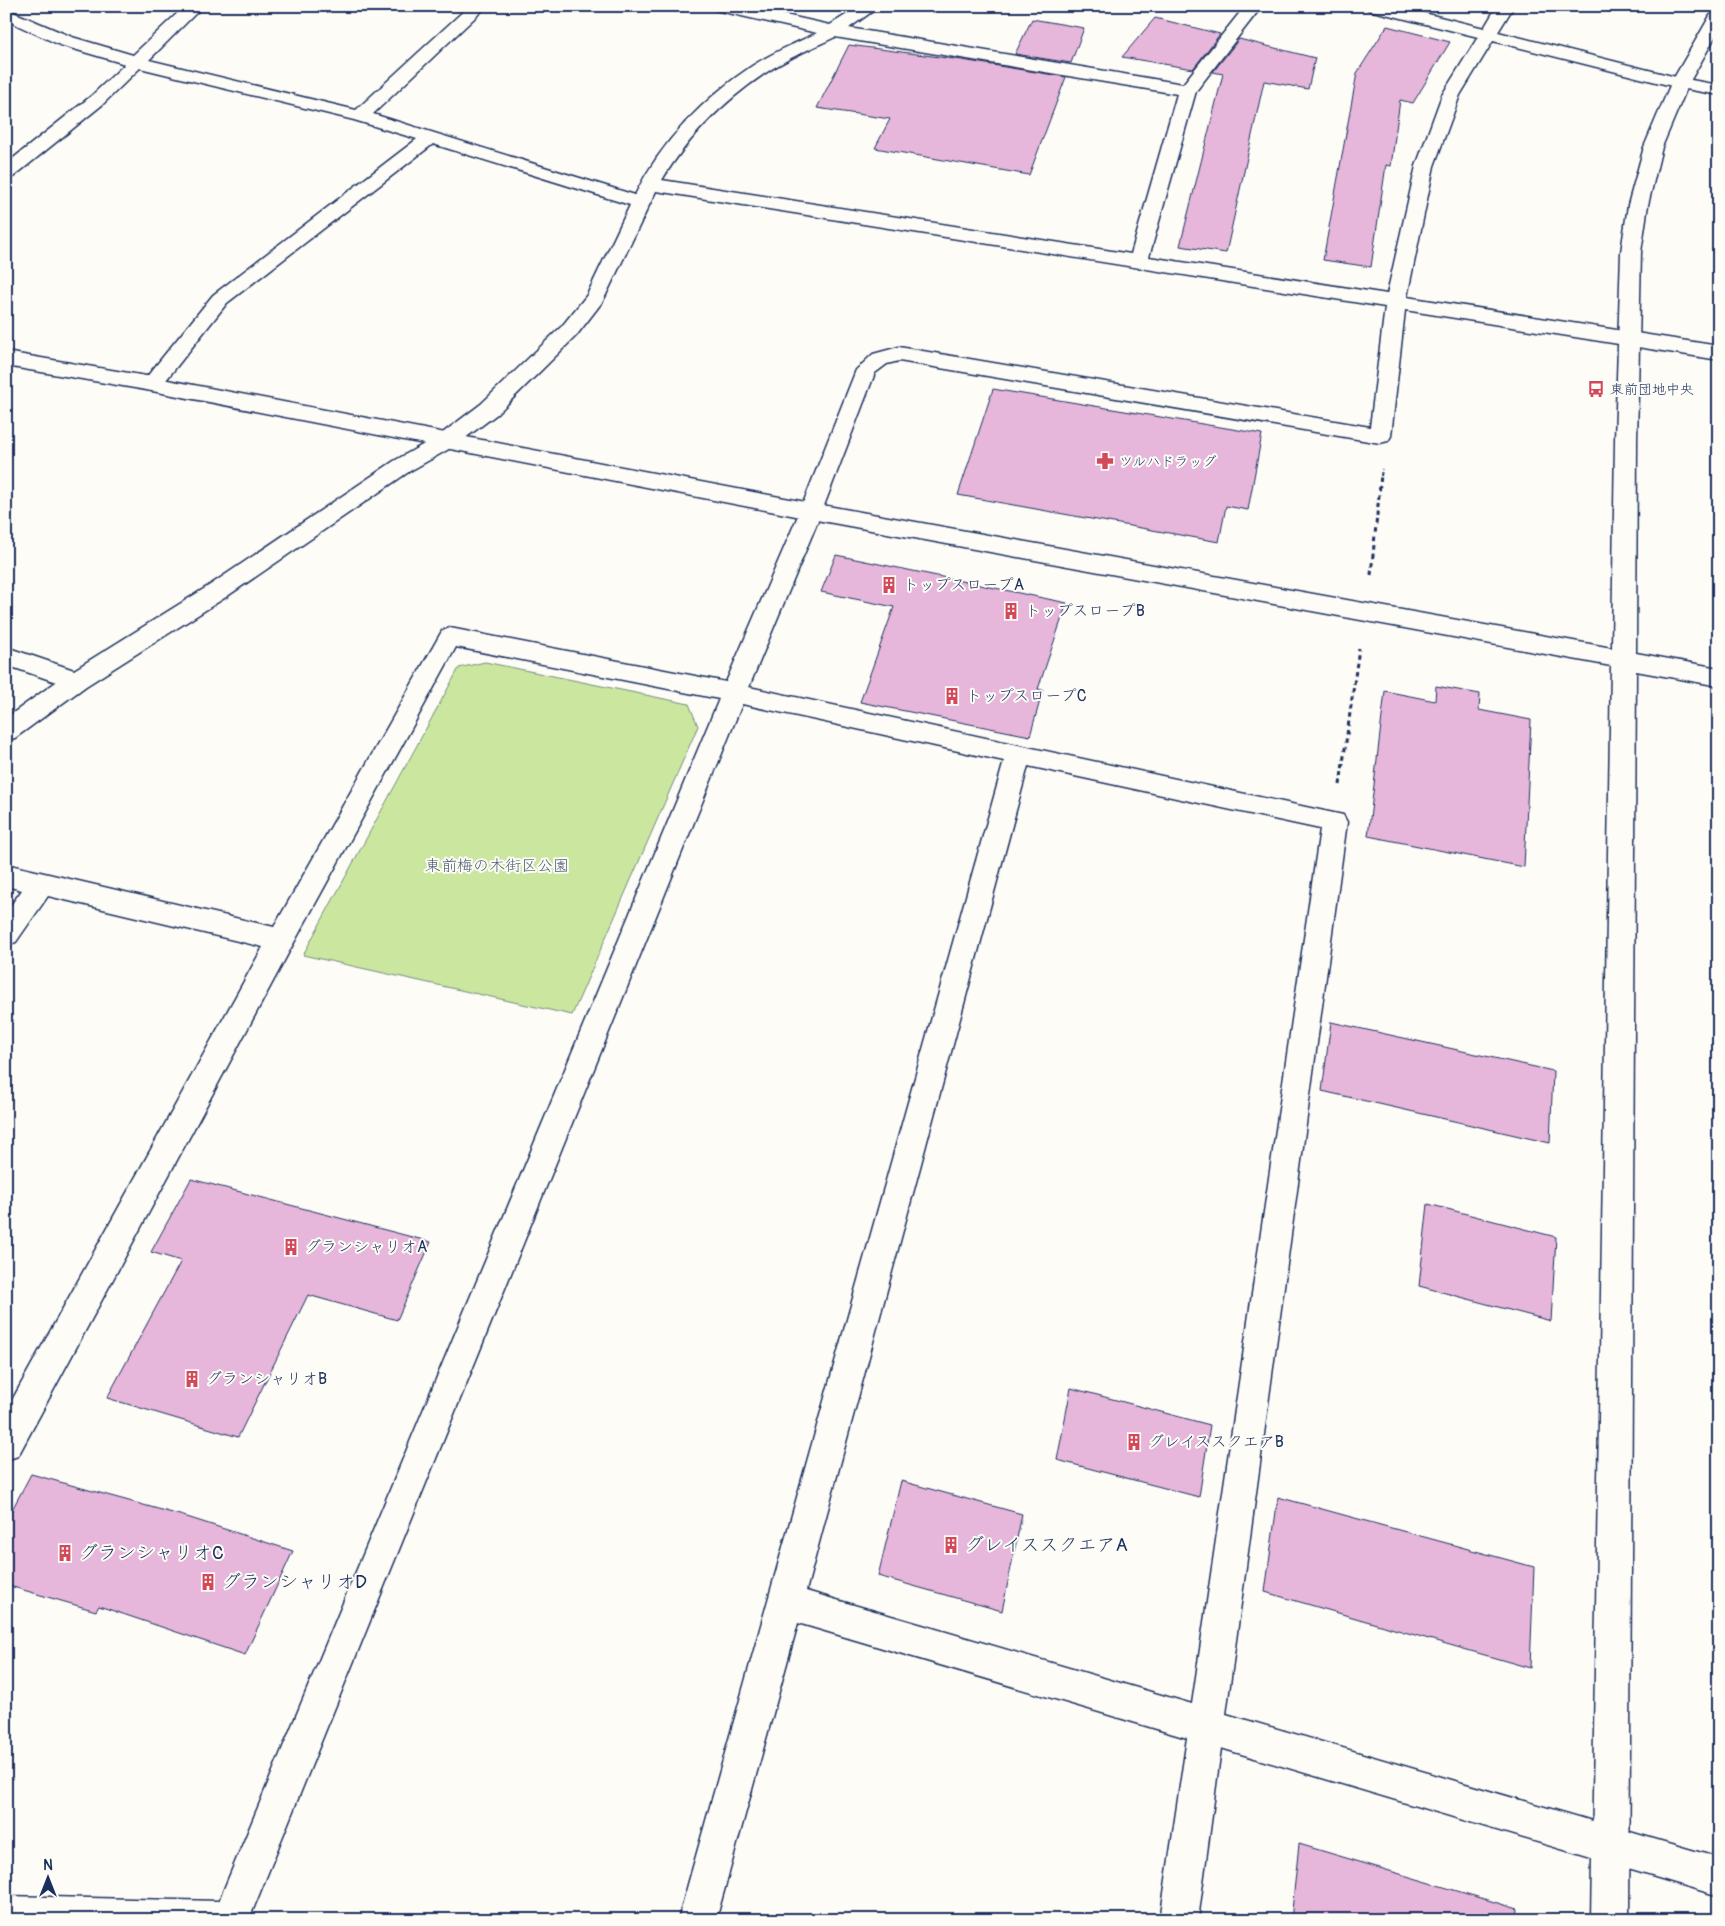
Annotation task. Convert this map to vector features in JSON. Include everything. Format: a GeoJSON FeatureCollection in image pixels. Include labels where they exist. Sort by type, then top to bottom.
{"type":"FeatureCollection","features":[{"type":"Feature","properties":{"kind":"street"},"geometry":{"type":"LineString","coordinates":[[6,173],[96,101],[195,6]]}},
{"type":"Feature","properties":{"kind":"street"},"geometry":{"type":"LineString","coordinates":[[360,116],[479,6]]}},
{"type":"Feature","properties":{"kind":"street"},"geometry":{"type":"LineString","coordinates":[[722,6],[834,30],[1187,90]]}},
{"type":"Feature","properties":{"kind":"street"},"geometry":{"type":"LineString","coordinates":[[6,731],[77,680],[218,591],[402,466],[448,440],[489,409],[569,331],[596,297],[664,161],[688,129],[713,105],[759,70],[834,30],[872,6]]}},
{"type":"Feature","properties":{"kind":"street"},"geometry":{"type":"LineString","coordinates":[[1138,262],[1187,90],[1254,6]]}},
{"type":"Feature","properties":{"kind":"street"},"geometry":{"type":"LineString","coordinates":[[1375,6],[1680,83],[1719,90]]}},
{"type":"Feature","properties":{"kind":"street"},"geometry":{"type":"LineString","coordinates":[[6,1915],[231,1920],[734,693],[811,511],[866,370],[880,358],[899,354],[1380,436],[1396,301],[1425,166],[1451,95],[1506,6]]}},
{"type":"Feature","properties":{"kind":"street"},"geometry":{"type":"LineString","coordinates":[[6,14],[66,41],[137,62],[360,116],[430,138],[646,194],[1138,262],[1719,353]]}},
{"type":"Feature","properties":{"kind":"street"},"geometry":{"type":"LineString","coordinates":[[1610,1920],[1626,440],[1631,252],[1638,205],[1653,147],[1680,83],[1719,14]]}},
{"type":"Feature","properties":{"kind":"street"},"geometry":{"type":"LineString","coordinates":[[152,384],[220,299],[430,138]]}},
{"type":"Feature","properties":{"kind":"street"},"geometry":{"type":"LineString","coordinates":[[8,361],[152,384],[811,511],[1624,658],[1719,677]]}},
{"type":"Feature","properties":{"kind":"street"},"geometry":{"type":"LineString","coordinates":[[6,1444],[281,940],[450,637],[734,693],[1018,756],[1334,822],[1179,1920]]}},
{"type":"Feature","properties":{"kind":"street"},"geometry":{"type":"LineString","coordinates":[[6,656],[77,680]]}},
{"type":"Feature","properties":{"kind":"street"},"geometry":{"type":"LineString","coordinates":[[697,1920],[1018,756]]}},
{"type":"Feature","properties":{"kind":"street"},"geometry":{"type":"LineString","coordinates":[[6,875],[281,940]]}},
{"type":"Feature","properties":{"kind":"street"},"geometry":{"type":"LineString","coordinates":[[6,934],[40,884]]}},
{"type":"Feature","properties":{"kind":"street"},"geometry":{"type":"LineString","coordinates":[[786,1602],[1719,1877]]}},
{"type":"Feature","properties":{"kind":"path"},"geometry":{"type":"LineString","coordinates":[[1334,822],[1371,576],[1384,456],[1380,436]]}},
{"type":"Feature","properties":{"kind":"green space","name":"東前梅の木街区公園"},"geometry":{"type":"Polygon","coordinates":[[[485,662],[689,704],[698,726],[572,1015],[303,955],[459,668],[485,662]]]}},
{"type":"Feature","properties":{"kind":"building"},"geometry":{"type":"Polygon","coordinates":[[[1155,18],[1220,34],[1193,69],[1122,57],[1155,18]]]}},
{"type":"Feature","properties":{"kind":"building"},"geometry":{"type":"Polygon","coordinates":[[[1032,19],[1084,28],[1071,63],[1015,54],[1032,19]]]}},
{"type":"Feature","properties":{"kind":"building"},"geometry":{"type":"Polygon","coordinates":[[[1387,26],[1450,42],[1413,103],[1400,100],[1391,166],[1386,165],[1371,267],[1323,260],[1357,73],[1387,26]]]}},
{"type":"Feature","properties":{"kind":"building"},"geometry":{"type":"Polygon","coordinates":[[[1239,39],[1315,58],[1308,89],[1264,81],[1226,253],[1180,246],[1223,74],[1213,72],[1239,39]]]}},
{"type":"Feature","properties":{"kind":"building"},"geometry":{"type":"Polygon","coordinates":[[[849,45],[962,60],[1066,77],[1029,175],[875,148],[890,119],[817,108],[849,45]]]}},
{"type":"Feature","properties":{"kind":"building","name":"ツルハドラッグ"},"geometry":{"type":"Polygon","coordinates":[[[993,389],[1262,434],[1248,510],[1226,506],[1219,542],[958,495],[993,389]]]}},
{"type":"Feature","properties":{"kind":"building"},"geometry":{"type":"Polygon","coordinates":[[[836,555],[1067,603],[1038,689],[1043,690],[1030,736],[860,702],[894,607],[821,592],[836,555]]]}},
{"type":"Feature","properties":{"kind":"building"},"geometry":{"type":"Polygon","coordinates":[[[1436,686],[1480,694],[1479,710],[1531,720],[1524,867],[1368,836],[1385,691],[1435,701],[1436,686]]]}},
{"type":"Feature","properties":{"kind":"building"},"geometry":{"type":"Polygon","coordinates":[[[1331,1022],[1553,1071],[1550,1143],[1322,1091],[1331,1022]]]}},
{"type":"Feature","properties":{"kind":"building"},"geometry":{"type":"Polygon","coordinates":[[[191,1179],[431,1242],[397,1320],[308,1295],[238,1437],[107,1398],[181,1261],[151,1252],[191,1179]]]}},
{"type":"Feature","properties":{"kind":"building"},"geometry":{"type":"Polygon","coordinates":[[[1428,1204],[1556,1237],[1551,1321],[1419,1286],[1428,1204]]]}},
{"type":"Feature","properties":{"kind":"building","name":"グレイススクエアB"},"geometry":{"type":"Polygon","coordinates":[[[1071,1388],[1210,1425],[1199,1497],[1057,1460],[1071,1388]]]}},
{"type":"Feature","properties":{"kind":"building"},"geometry":{"type":"Polygon","coordinates":[[[31,1474],[187,1517],[293,1551],[245,1655],[99,1606],[96,1611],[6,1585],[6,1521],[31,1474]]]}},
{"type":"Feature","properties":{"kind":"building","name":"グレイススクエアA"},"geometry":{"type":"Polygon","coordinates":[[[901,1481],[1022,1514],[1002,1611],[878,1576],[901,1481]]]}},
{"type":"Feature","properties":{"kind":"building"},"geometry":{"type":"Polygon","coordinates":[[[1278,1497],[1534,1567],[1530,1668],[1265,1592],[1278,1497]]]}},
{"type":"Feature","properties":{"kind":"building"},"geometry":{"type":"Polygon","coordinates":[[[1299,1844],[1518,1909],[1517,1920],[1291,1920],[1299,1844]]]}},
{"type":"Feature","properties":{"kind":"place","name":"東前団地中央"},"geometry":{"type":"Point","coordinates":[1596,389]}},
{"type":"Feature","properties":{"kind":"place","name":"ツルハドラッグ"},"geometry":{"type":"Point","coordinates":[1105,461]}},
{"type":"Feature","properties":{"kind":"place","name":"トップスロープA"},"geometry":{"type":"Point","coordinates":[889,585]}},
{"type":"Feature","properties":{"kind":"place","name":"トップスロープB"},"geometry":{"type":"Point","coordinates":[1011,611]}},
{"type":"Feature","properties":{"kind":"place","name":"トップスロープC"},"geometry":{"type":"Point","coordinates":[952,696]}},
{"type":"Feature","properties":{"kind":"place","name":"グランシャリオA"},"geometry":{"type":"Point","coordinates":[291,1247]}},
{"type":"Feature","properties":{"kind":"place","name":"グランシャリオB"},"geometry":{"type":"Point","coordinates":[192,1379]}},
{"type":"Feature","properties":{"kind":"place","name":"グレイススクエアB"},"geometry":{"type":"Point","coordinates":[1134,1442]}},
{"type":"Feature","properties":{"kind":"place","name":"グレイススクエアA"},"geometry":{"type":"Point","coordinates":[951,1545]}},
{"type":"Feature","properties":{"kind":"place","name":"グランシャリオC"},"geometry":{"type":"Point","coordinates":[65,1553]}},
{"type":"Feature","properties":{"kind":"place","name":"グランシャリオD"},"geometry":{"type":"Point","coordinates":[208,1582]}}]}
